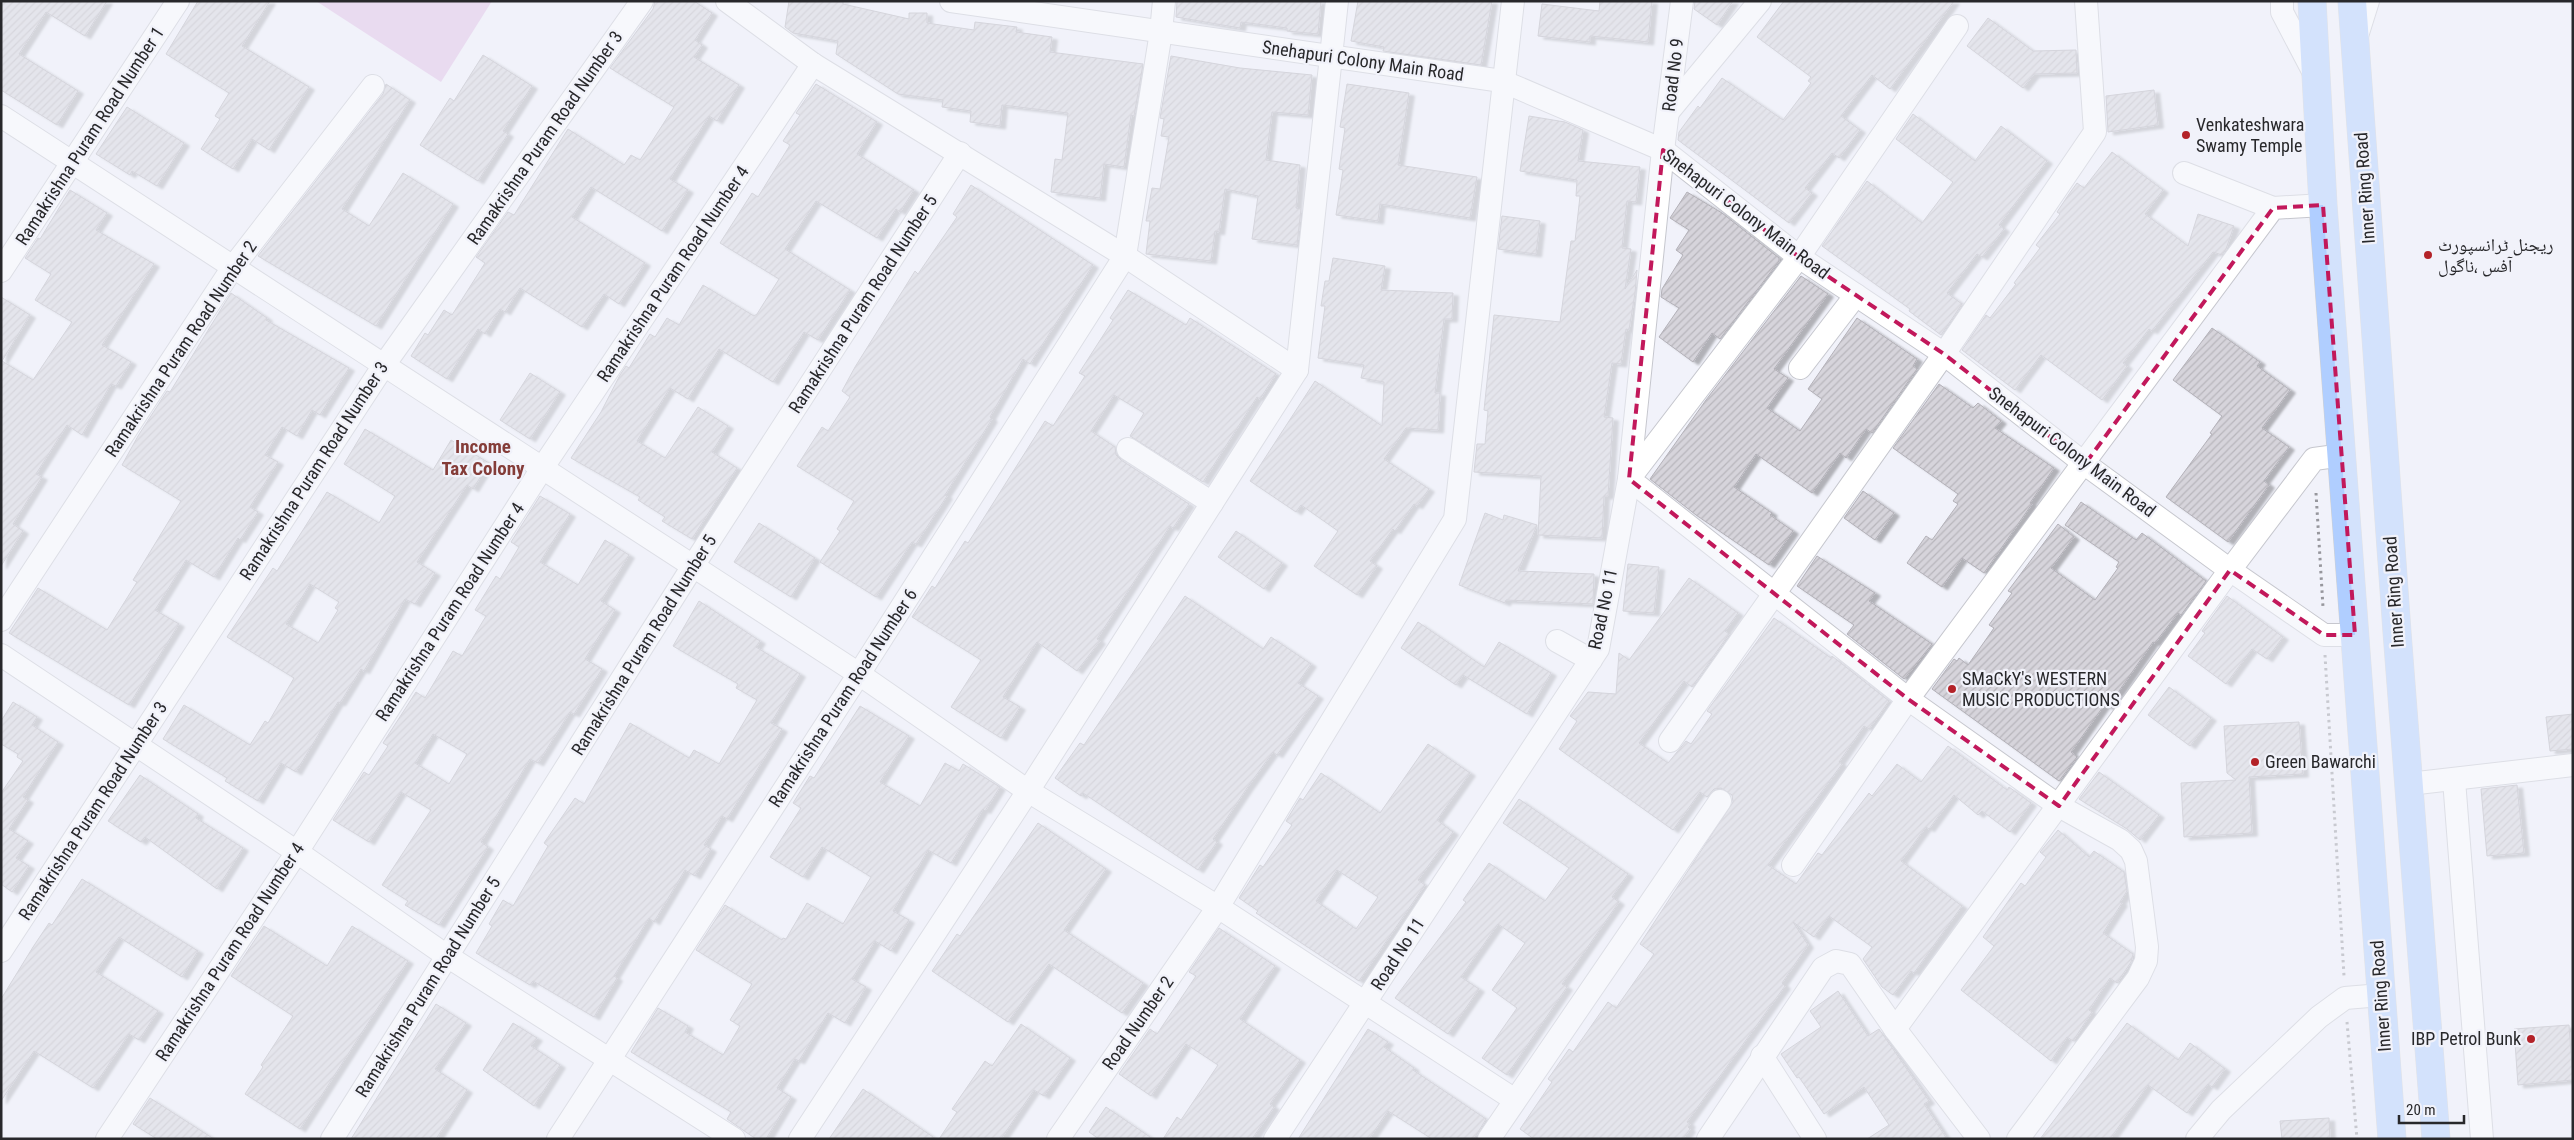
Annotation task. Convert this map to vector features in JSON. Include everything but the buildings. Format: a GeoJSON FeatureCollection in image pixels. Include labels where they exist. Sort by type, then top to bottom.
{"type":"FeatureCollection","features":[{"type":"Feature","properties":{"kind":"highway","name":"Inner Ring Road"},"geometry":{"type":"LineString","coordinates":[[2312,1],[2323,205],[2343,455],[2392,1139]]}},
{"type":"Feature","properties":{"kind":"highway","name":"Inner Ring Road"},"geometry":{"type":"LineString","coordinates":[[2352,1],[2436,1139]]}},
{"type":"Feature","properties":{"kind":"street","name":"Ramakrishna Puram Road Number 1"},"geometry":{"type":"LineString","coordinates":[[1,271],[178,1]]}},
{"type":"Feature","properties":{"kind":"street","name":"Ramakrishna Puram Road Number 3"},"geometry":{"type":"LineString","coordinates":[[1,951],[384,365],[642,1]]}},
{"type":"Feature","properties":{"kind":"street"},"geometry":{"type":"LineString","coordinates":[[727,1],[813,64],[1125,256],[1297,370]]}},
{"type":"Feature","properties":{"kind":"street","name":"Snehapuri Colony Main Road"},"geometry":{"type":"LineString","coordinates":[[951,1],[1003,5],[1161,32],[1502,80],[1663,150],[1799,256],[1944,354],[2085,464],[2230,570],[2324,635]]}},
{"type":"Feature","properties":{"kind":"street"},"geometry":{"type":"LineString","coordinates":[[1125,256],[1161,32],[1164,1]]}},
{"type":"Feature","properties":{"kind":"street"},"geometry":{"type":"LineString","coordinates":[[800,1139],[1028,791],[1297,370],[1337,1]]}},
{"type":"Feature","properties":{"kind":"street","name":"Road Number 2"},"geometry":{"type":"LineString","coordinates":[[1058,1139],[1218,907],[1455,519],[1502,80],[1513,1]]}},
{"type":"Feature","properties":{"kind":"street","name":"Road No 9"},"geometry":{"type":"LineString","coordinates":[[1663,150],[1682,1]]}},
{"type":"Feature","properties":{"kind":"street"},"geometry":{"type":"LineString","coordinates":[[1668,112],[1760,1]]}},
{"type":"Feature","properties":{"kind":"street"},"geometry":{"type":"LineString","coordinates":[[1670,741],[1944,354],[2095,132],[2086,1]]}},
{"type":"Feature","properties":{"kind":"street"},"geometry":{"type":"LineString","coordinates":[[2282,1],[2282,12],[2315,76]]}},
{"type":"Feature","properties":{"kind":"street"},"geometry":{"type":"LineString","coordinates":[[2354,45],[2368,1]]}},
{"type":"Feature","properties":{"kind":"street"},"geometry":{"type":"LineString","coordinates":[[1957,26],[1799,256],[1628,479],[1908,699],[2059,806],[2120,840],[2131,850],[2136,861],[2147,947],[2146,961],[2138,978],[2018,1139]]}},
{"type":"Feature","properties":{"kind":"street","name":"Ramakrishna Puram Road Number 4"},"geometry":{"type":"LineString","coordinates":[[108,1139],[296,852],[543,467],[813,64]]}},
{"type":"Feature","properties":{"kind":"street","name":"Ramakrishna Puram Road Number 2"},"geometry":{"type":"LineString","coordinates":[[1,620],[233,267],[373,86]]}},
{"type":"Feature","properties":{"kind":"street"},"geometry":{"type":"LineString","coordinates":[[1,116],[859,674],[1028,791],[1218,907],[1515,1100]]}},
{"type":"Feature","properties":{"kind":"street","name":"Road No 11"},"geometry":{"type":"LineString","coordinates":[[1275,1139],[1598,650],[1628,479],[1663,150]]}},
{"type":"Feature","properties":{"kind":"street","name":"Ramakrishna Puram Road Number 5"},"geometry":{"type":"LineString","coordinates":[[332,1139],[694,566],[960,153]]}},
{"type":"Feature","properties":{"kind":"street"},"geometry":{"type":"LineString","coordinates":[[2184,173],[2273,208],[2323,205]]}},
{"type":"Feature","properties":{"kind":"street"},"geometry":{"type":"LineString","coordinates":[[1793,865],[1908,699],[2085,464],[2273,208]]}},
{"type":"Feature","properties":{"kind":"street","name":"Ramakrishna Puram Road Number 6"},"geometry":{"type":"LineString","coordinates":[[558,1139],[859,674],[1125,256]]}},
{"type":"Feature","properties":{"kind":"street"},"geometry":{"type":"LineString","coordinates":[[1800,368],[1856,295]]}},
{"type":"Feature","properties":{"kind":"street"},"geometry":{"type":"LineString","coordinates":[[1128,449],[1212,503]]}},
{"type":"Feature","properties":{"kind":"street"},"geometry":{"type":"LineString","coordinates":[[1895,1029],[2230,570],[2314,459],[2343,455]]}},
{"type":"Feature","properties":{"kind":"street"},"geometry":{"type":"LineString","coordinates":[[2324,635],[2355,635]]}},
{"type":"Feature","properties":{"kind":"street"},"geometry":{"type":"LineString","coordinates":[[1557,641],[1591,660]]}},
{"type":"Feature","properties":{"kind":"street"},"geometry":{"type":"LineString","coordinates":[[1,655],[296,852],[447,956],[734,1139]]}},
{"type":"Feature","properties":{"kind":"street"},"geometry":{"type":"LineString","coordinates":[[2409,784],[2573,765]]}},
{"type":"Feature","properties":{"kind":"street"},"geometry":{"type":"LineString","coordinates":[[2454,780],[2482,1139]]}},
{"type":"Feature","properties":{"kind":"street"},"geometry":{"type":"LineString","coordinates":[[1489,1139],[1720,801]]}},
{"type":"Feature","properties":{"kind":"street"},"geometry":{"type":"LineString","coordinates":[[1708,1139],[1822,968],[1836,961],[1850,964],[1895,1029],[1979,1139]]}},
{"type":"Feature","properties":{"kind":"street"},"geometry":{"type":"LineString","coordinates":[[2197,1139],[2221,1110],[2319,1017],[2345,998],[2381,994]]}},
{"type":"Feature","properties":{"kind":"street"},"geometry":{"type":"LineString","coordinates":[[1762,1056],[1815,1139]]}},
{"type":"Feature","properties":{"kind":"path"},"geometry":{"type":"LineString","coordinates":[[2314,459],[2345,998],[2357,1139]]}},
{"type":"Feature","properties":{"kind":"highlighted area"},"geometry":{"type":"Polygon","coordinates":[[[1663,150],[1799,257],[1944,354],[2085,464],[2273,208],[2323,205],[2355,635],[2324,635],[2230,570],[2059,806],[1908,699],[1629,479],[1663,150]]]}},
{"type":"Feature","properties":{"kind":"shaded area"},"geometry":{"type":"Polygon","coordinates":[[[316,1],[492,1],[441,82],[316,1]]]}},
{"type":"Feature","properties":{"kind":"place","name":"Venkateshwara Swamy Temple"},"geometry":{"type":"Point","coordinates":[2186,135]}},
{"type":"Feature","properties":{"kind":"place","name":"ریجنل ٹرانسپورٹ آفس ،ناگول"},"geometry":{"type":"Point","coordinates":[2428,255]}},
{"type":"Feature","properties":{"kind":"place","name":"SMaCkY's WESTERN MUSIC PRODUCTIONS"},"geometry":{"type":"Point","coordinates":[1952,689]}},
{"type":"Feature","properties":{"kind":"place","name":"Green Bawarchi"},"geometry":{"type":"Point","coordinates":[2255,762]}},
{"type":"Feature","properties":{"kind":"place","name":"IBP Petrol Bunk"},"geometry":{"type":"Point","coordinates":[2531,1039]}},
{"type":"Feature","properties":{"kind":"district","name":"Income Tax Colony"},"geometry":{"type":"Point","coordinates":[483,457]}}]}
